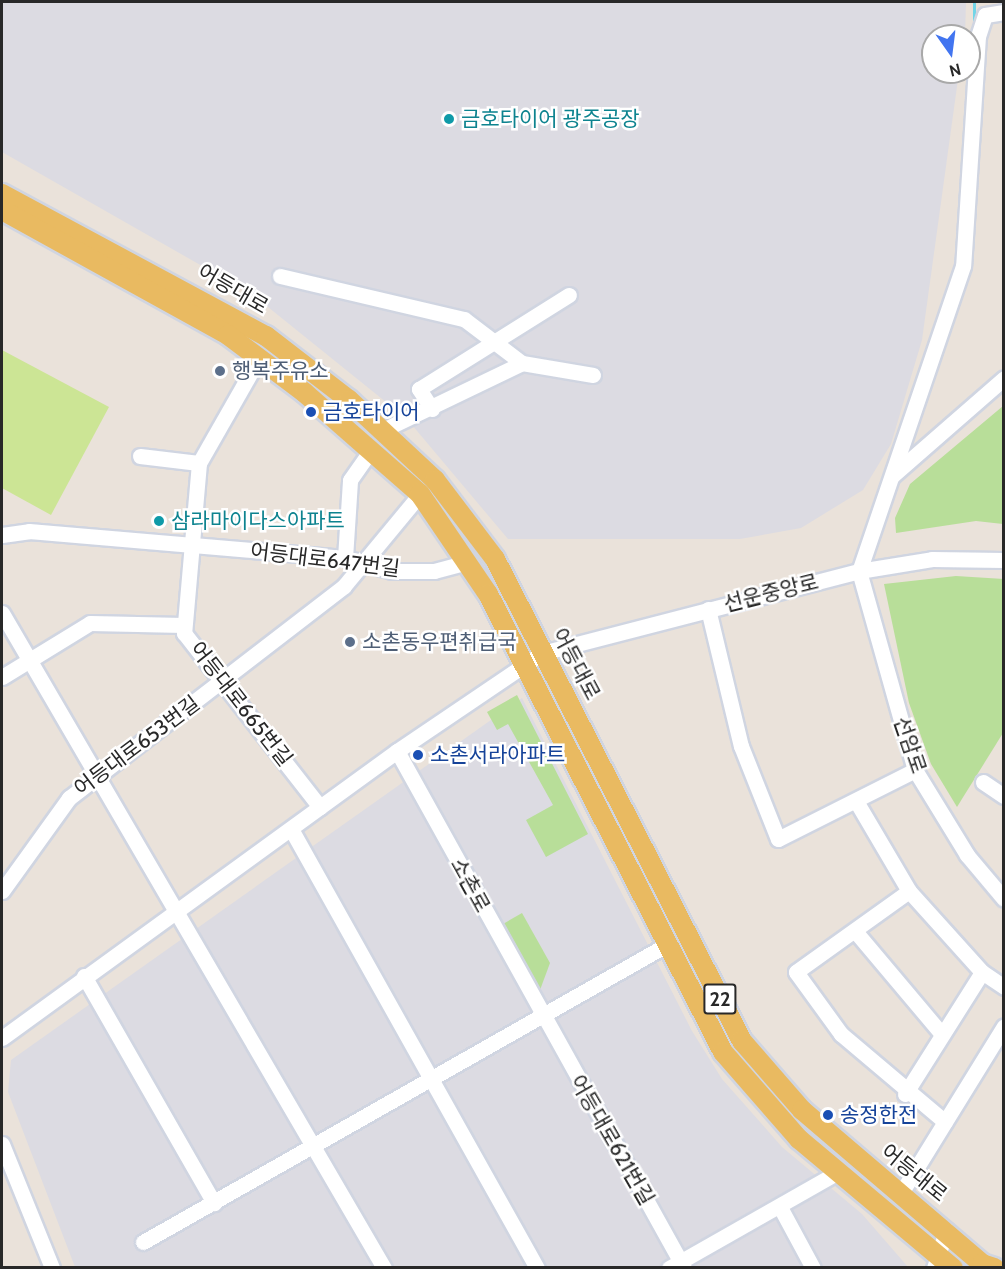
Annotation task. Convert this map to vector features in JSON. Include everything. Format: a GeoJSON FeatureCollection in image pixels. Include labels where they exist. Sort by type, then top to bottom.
{"type":"FeatureCollection","features":[{"type":"Feature","properties":{"kind":"main road"},"geometry":{"type":"LineString","coordinates":[[2,183],[38,212]]}},
{"type":"Feature","properties":{"kind":"main road","name":"어등대로"},"geometry":{"type":"LineString","coordinates":[[2,194],[266,336],[383,430],[460,509],[495,559],[742,1041],[802,1110],[946,1230],[982,1264],[994,1268]]}},
{"type":"Feature","properties":{"kind":"main road","name":"어등대로"},"geometry":{"type":"LineString","coordinates":[[2,210],[206,321],[259,358],[371,450],[420,494],[468,562],[723,1052],[766,1106],[935,1261],[953,1268]]}},
{"type":"Feature","properties":{"kind":"main road"},"geometry":{"type":"LineString","coordinates":[[2,219],[45,235]]}},
{"type":"Feature","properties":{"kind":"street"},"geometry":{"type":"LineString","coordinates":[[860,571],[963,266],[978,36],[985,15],[1004,12]]}},
{"type":"Feature","properties":{"kind":"street"},"geometry":{"type":"LineString","coordinates":[[280,276],[464,319],[494,338],[522,363],[593,375]]}},
{"type":"Feature","properties":{"kind":"street"},"geometry":{"type":"LineString","coordinates":[[432,409],[419,389],[494,338],[569,295]]}},
{"type":"Feature","properties":{"kind":"street","name":"어등대로665번길"},"geometry":{"type":"LineString","coordinates":[[259,358],[199,463],[184,633],[224,681],[320,807]]}},
{"type":"Feature","properties":{"kind":"street"},"geometry":{"type":"LineString","coordinates":[[383,430],[432,409],[522,363]]}},
{"type":"Feature","properties":{"kind":"street"},"geometry":{"type":"LineString","coordinates":[[891,477],[1004,378]]}},
{"type":"Feature","properties":{"kind":"street"},"geometry":{"type":"LineString","coordinates":[[345,558],[350,480],[371,450]]}},
{"type":"Feature","properties":{"kind":"street"},"geometry":{"type":"LineString","coordinates":[[140,456],[199,463]]}},
{"type":"Feature","properties":{"kind":"street","name":"어등대로653번길"},"geometry":{"type":"LineString","coordinates":[[2,891],[53,817],[97,772],[224,681],[344,586],[420,494]]}},
{"type":"Feature","properties":{"kind":"street","name":"어등대로647번길"},"geometry":{"type":"LineString","coordinates":[[2,534],[29,531],[345,558],[392,571],[434,571],[468,562]]}},
{"type":"Feature","properties":{"kind":"street","name":"선운중앙로"},"geometry":{"type":"LineString","coordinates":[[542,653],[860,571],[932,559],[1004,560]]}},
{"type":"Feature","properties":{"kind":"street","name":"선암로"},"geometry":{"type":"LineString","coordinates":[[860,571],[915,770],[967,855],[1004,898]]}},
{"type":"Feature","properties":{"kind":"street"},"geometry":{"type":"LineString","coordinates":[[708,609],[741,746],[778,839],[915,770]]}},
{"type":"Feature","properties":{"kind":"street"},"geometry":{"type":"LineString","coordinates":[[2,613],[179,910],[384,1268]]}},
{"type":"Feature","properties":{"kind":"street"},"geometry":{"type":"LineString","coordinates":[[2,677],[29,659],[99,620],[184,625]]}},
{"type":"Feature","properties":{"kind":"street"},"geometry":{"type":"LineString","coordinates":[[2,1038],[84,976],[179,910],[397,751],[542,653]]}},
{"type":"Feature","properties":{"kind":"street","name":"소촌로"},"geometry":{"type":"LineString","coordinates":[[397,751],[543,1019]]}},
{"type":"Feature","properties":{"kind":"street"},"geometry":{"type":"LineString","coordinates":[[983,782],[1004,796]]}},
{"type":"Feature","properties":{"kind":"street"},"geometry":{"type":"LineString","coordinates":[[856,801],[909,891],[982,972],[1004,987]]}},
{"type":"Feature","properties":{"kind":"street"},"geometry":{"type":"LineString","coordinates":[[291,829],[429,1083],[537,1268]]}},
{"type":"Feature","properties":{"kind":"street"},"geometry":{"type":"LineString","coordinates":[[909,891],[796,972],[841,1034],[905,1094],[945,1122]]}},
{"type":"Feature","properties":{"kind":"street"},"geometry":{"type":"LineString","coordinates":[[855,931],[940,1032]]}},
{"type":"Feature","properties":{"kind":"street"},"geometry":{"type":"LineString","coordinates":[[143,1242],[543,1019],[668,944]]}},
{"type":"Feature","properties":{"kind":"street"},"geometry":{"type":"LineString","coordinates":[[905,1094],[940,1032],[982,972]]}},
{"type":"Feature","properties":{"kind":"street"},"geometry":{"type":"LineString","coordinates":[[84,976],[214,1203]]}},
{"type":"Feature","properties":{"kind":"street","name":"어등대로621번길"},"geometry":{"type":"LineString","coordinates":[[543,1019],[678,1265]]}},
{"type":"Feature","properties":{"kind":"street"},"geometry":{"type":"LineString","coordinates":[[901,1193],[1004,1026]]}},
{"type":"Feature","properties":{"kind":"street"},"geometry":{"type":"LineString","coordinates":[[2,1144],[52,1268]]}},
{"type":"Feature","properties":{"kind":"street"},"geometry":{"type":"LineString","coordinates":[[678,1265],[838,1172]]}},
{"type":"Feature","properties":{"kind":"street"},"geometry":{"type":"LineString","coordinates":[[780,1207],[813,1268]]}},
{"type":"Feature","properties":{"kind":"street"},"geometry":{"type":"LineString","coordinates":[[935,1261],[946,1230]]}},
{"type":"Feature","properties":{"kind":"shaded area","name":"금호타이어 광주공장"},"geometry":{"type":"Polygon","coordinates":[[[2,2],[966,2],[965,24],[921,24],[921,84],[957,84],[922,340],[891,444],[863,490],[801,528],[740,539],[508,539],[407,419],[253,295],[2,152],[2,2]]]}},
{"type":"Feature","properties":{"kind":"shaded area"},"geometry":{"type":"Polygon","coordinates":[[[522,698],[692,1031],[722,1079],[782,1147],[862,1214],[908,1267],[75,1267],[8,1092],[11,1060],[522,698]]]}},
{"type":"Feature","properties":{"kind":"green space"},"geometry":{"type":"Polygon","coordinates":[[[2,350],[109,407],[51,515],[2,488],[2,350]]]}},
{"type":"Feature","properties":{"kind":"green space"},"geometry":{"type":"Polygon","coordinates":[[[1003,406],[1003,524],[976,521],[896,533],[895,518],[910,484],[1003,406]]]}},
{"type":"Feature","properties":{"kind":"green space"},"geometry":{"type":"Polygon","coordinates":[[[956,576],[1004,579],[1003,733],[957,807],[931,764],[909,703],[884,584],[956,576]]]}},
{"type":"Feature","properties":{"kind":"green space"},"geometry":{"type":"Polygon","coordinates":[[[517,695],[588,834],[546,857],[526,820],[553,805],[508,724],[497,730],[487,712],[517,695]]]}},
{"type":"Feature","properties":{"kind":"green space"},"geometry":{"type":"Polygon","coordinates":[[[522,913],[550,963],[540,990],[503,924],[522,913]]]}},
{"type":"Feature","properties":{"kind":"waterway"},"geometry":{"type":"LineString","coordinates":[[974,2],[974,24]]}},
{"type":"Feature","properties":{"kind":"place","name":"금호타이어 광주공장"},"geometry":{"type":"Point","coordinates":[449,119]}},
{"type":"Feature","properties":{"kind":"place","name":"행복주유소"},"geometry":{"type":"Point","coordinates":[220,371]}},
{"type":"Feature","properties":{"kind":"place","name":"금호타이어"},"geometry":{"type":"Point","coordinates":[311,412]}},
{"type":"Feature","properties":{"kind":"place","name":"삼라마이다스아파트"},"geometry":{"type":"Point","coordinates":[159,521]}},
{"type":"Feature","properties":{"kind":"place","name":"소촌동우편취급국"},"geometry":{"type":"Point","coordinates":[350,642]}},
{"type":"Feature","properties":{"kind":"place","name":"소촌서라아파트"},"geometry":{"type":"Point","coordinates":[418,755]}},
{"type":"Feature","properties":{"kind":"place","name":"송정한전"},"geometry":{"type":"Point","coordinates":[828,1115]}}]}
